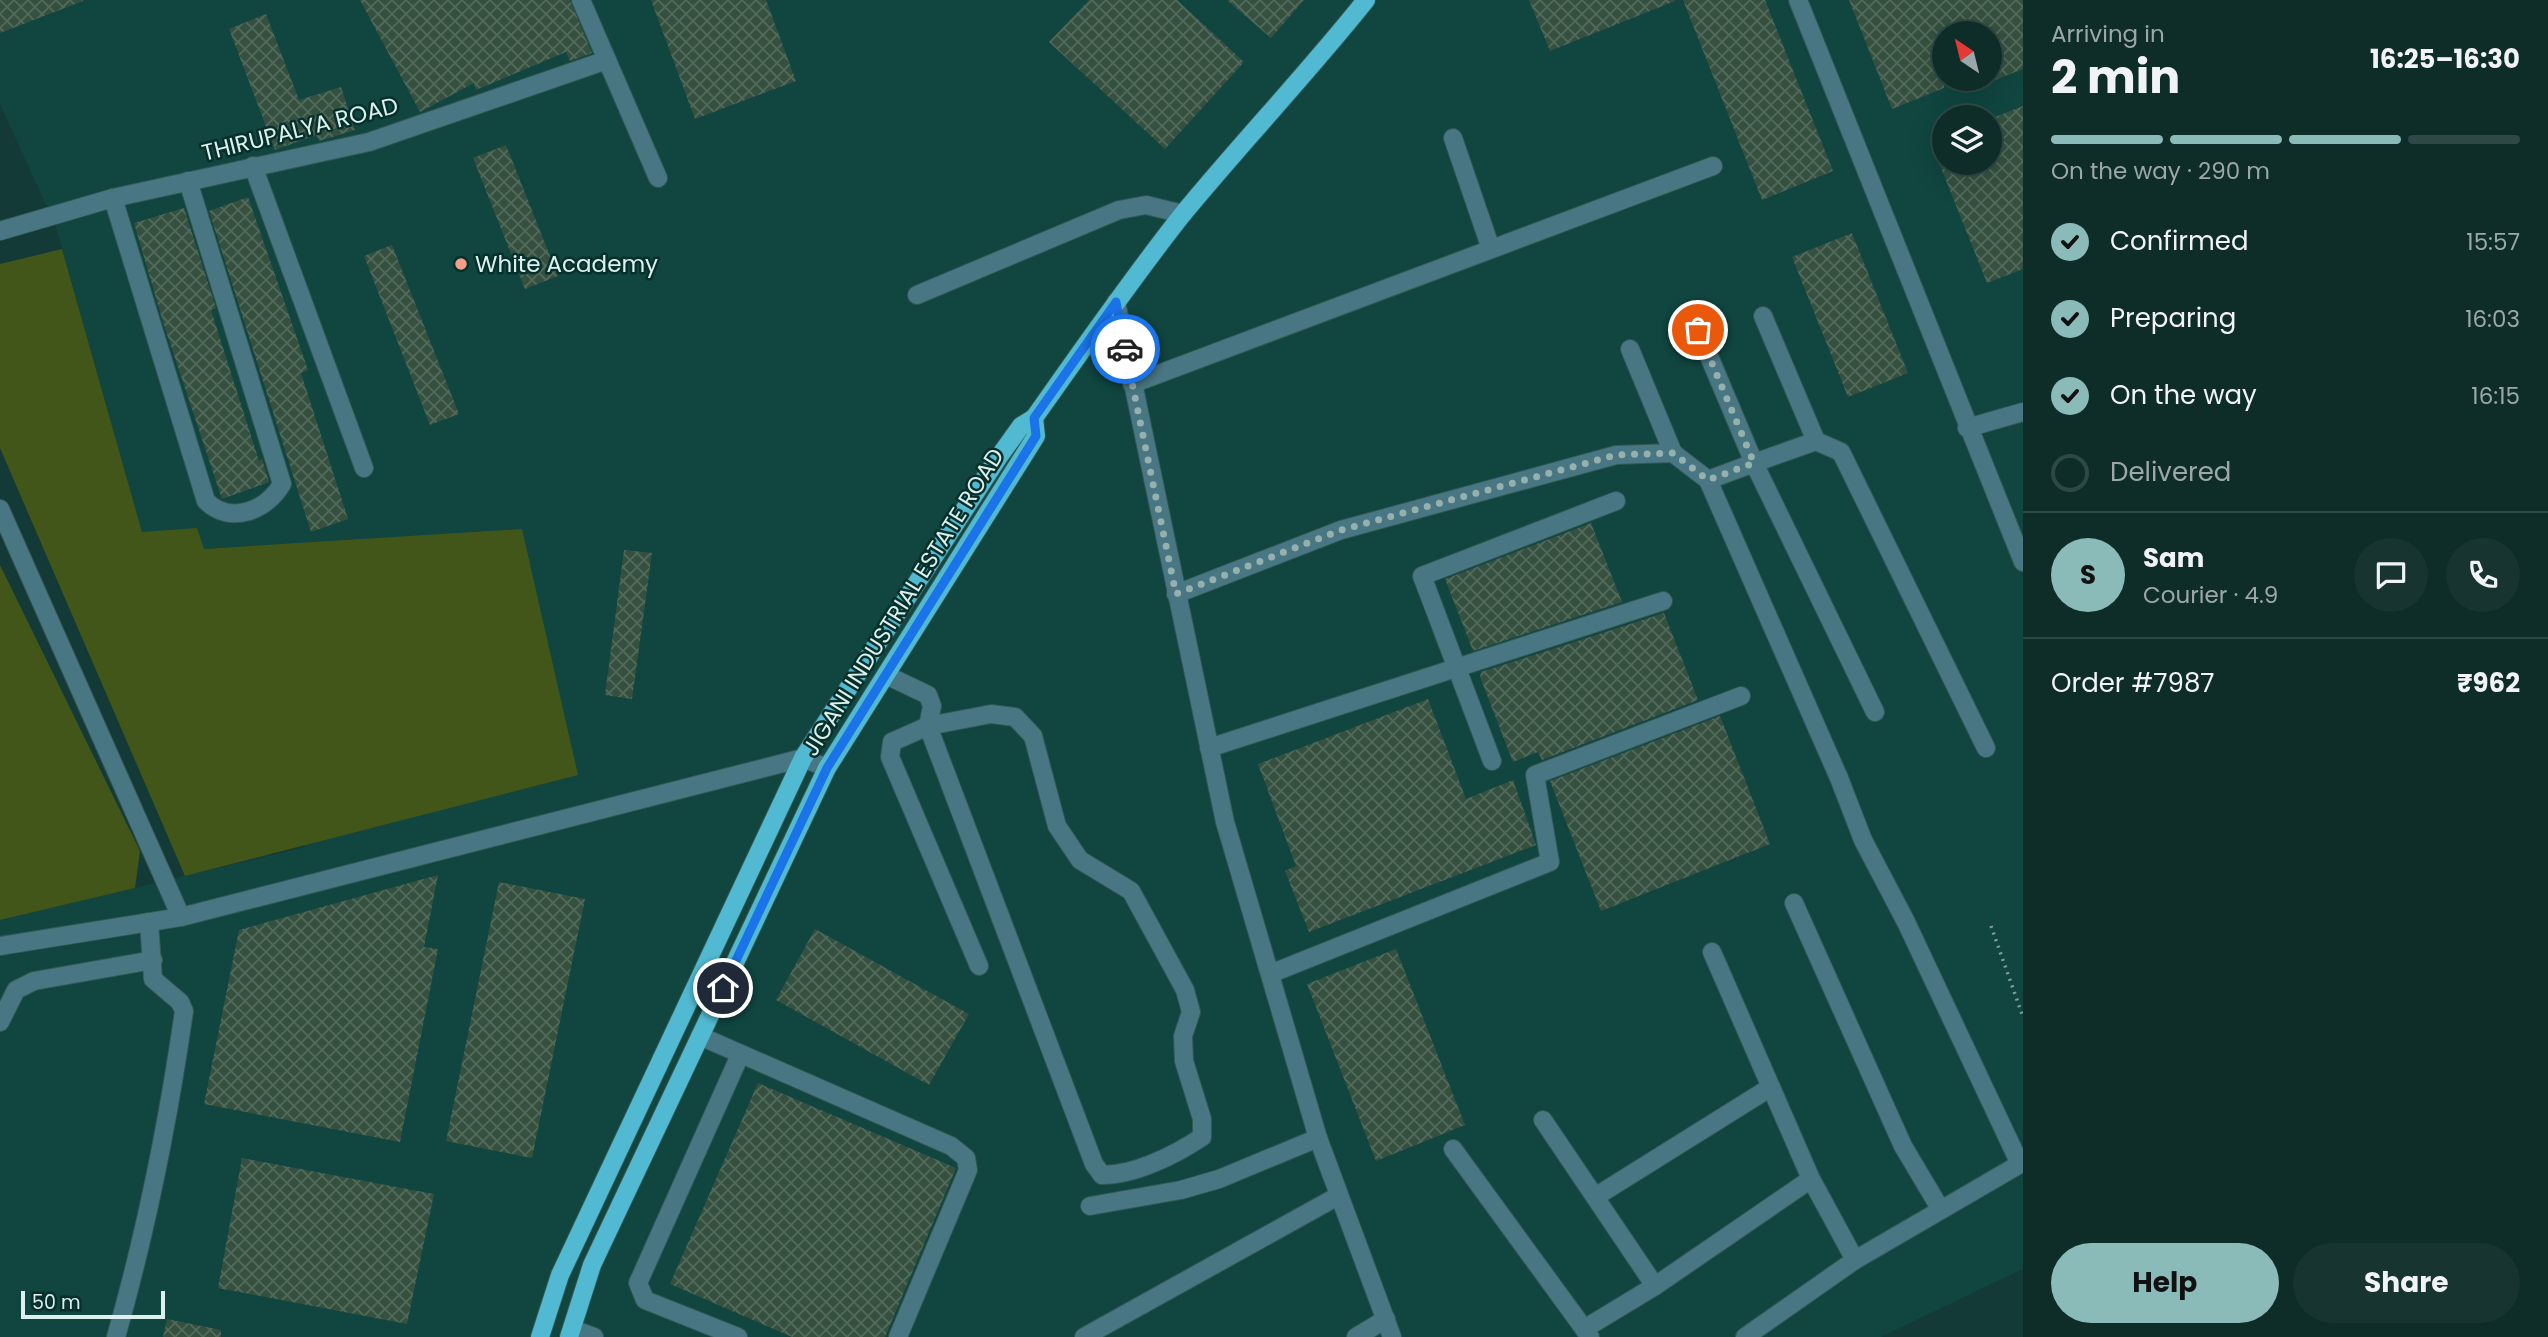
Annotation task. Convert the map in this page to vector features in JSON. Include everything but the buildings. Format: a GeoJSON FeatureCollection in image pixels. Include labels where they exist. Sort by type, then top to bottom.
{"type":"FeatureCollection","features":[{"type":"Feature","properties":{"kind":"main road","name":"JIGANI INDUSTRIAL ESTATE ROAD"},"geometry":{"type":"LineString","coordinates":[[540,1337],[560,1275],[803,758],[1021,426],[1034,418],[1116,302],[1183,214],[1311,69],[1366,0]]}},
{"type":"Feature","properties":{"kind":"main road","name":"JIGANI INDUSTRIAL ESTATE ROAD"},"geometry":{"type":"LineString","coordinates":[[570,1333],[592,1265],[827,768],[1036,436],[1034,418]]}},
{"type":"Feature","properties":{"kind":"street"},"geometry":{"type":"LineString","coordinates":[[581,0],[658,178]]}},
{"type":"Feature","properties":{"kind":"street"},"geometry":{"type":"LineString","coordinates":[[1798,0],[2023,562]]}},
{"type":"Feature","properties":{"kind":"street","name":"THIRUPALYA ROAD"},"geometry":{"type":"LineString","coordinates":[[0,231],[113,198],[369,142],[607,60]]}},
{"type":"Feature","properties":{"kind":"street"},"geometry":{"type":"LineString","coordinates":[[1454,138],[1491,249]]}},
{"type":"Feature","properties":{"kind":"street"},"geometry":{"type":"LineString","coordinates":[[253,166],[364,468]]}},
{"type":"Feature","properties":{"kind":"street"},"geometry":{"type":"LineString","coordinates":[[1132,384],[1713,166]]}},
{"type":"Feature","properties":{"kind":"street"},"geometry":{"type":"LineString","coordinates":[[113,198],[205,501],[215,510],[231,515],[262,506],[275,495],[282,484],[188,181]]}},
{"type":"Feature","properties":{"kind":"street"},"geometry":{"type":"LineString","coordinates":[[917,295],[1119,210],[1146,205],[1183,214]]}},
{"type":"Feature","properties":{"kind":"street"},"geometry":{"type":"LineString","coordinates":[[1116,302],[1225,822],[1318,1138],[1392,1337]]}},
{"type":"Feature","properties":{"kind":"street"},"geometry":{"type":"LineString","coordinates":[[1763,316],[1816,441],[1841,452],[1986,748]]}},
{"type":"Feature","properties":{"kind":"street"},"geometry":{"type":"LineString","coordinates":[[1698,330],[1754,463],[1875,712]]}},
{"type":"Feature","properties":{"kind":"street"},"geometry":{"type":"LineString","coordinates":[[1630,349],[1673,453],[1708,480],[1839,778],[1863,840],[1906,922],[2021,1164],[1855,1260],[1745,1337]]}},
{"type":"Feature","properties":{"kind":"street"},"geometry":{"type":"LineString","coordinates":[[1968,428],[2023,412]]}},
{"type":"Feature","properties":{"kind":"street"},"geometry":{"type":"LineString","coordinates":[[1708,480],[1816,441]]}},
{"type":"Feature","properties":{"kind":"street"},"geometry":{"type":"LineString","coordinates":[[1176,594],[1341,530],[1616,455],[1673,453]]}},
{"type":"Feature","properties":{"kind":"street"},"geometry":{"type":"LineString","coordinates":[[1492,761],[1423,575],[1616,502]]}},
{"type":"Feature","properties":{"kind":"street"},"geometry":{"type":"LineString","coordinates":[[0,509],[181,917]]}},
{"type":"Feature","properties":{"kind":"street"},"geometry":{"type":"LineString","coordinates":[[1209,748],[1663,601]]}},
{"type":"Feature","properties":{"kind":"street"},"geometry":{"type":"LineString","coordinates":[[886,675],[928,695],[932,706],[928,726],[1094,1164],[1102,1175],[1118,1175],[1183,1150],[1202,1137],[1202,1119],[1184,1061],[1183,1036],[1191,1012],[1185,990],[1131,891],[1080,860],[1057,826],[1032,736],[1016,717],[991,715],[928,726],[891,742],[890,757],[979,966]]}},
{"type":"Feature","properties":{"kind":"street"},"geometry":{"type":"LineString","coordinates":[[1270,974],[1550,862],[1535,775],[1741,696]]}},
{"type":"Feature","properties":{"kind":"street"},"geometry":{"type":"LineString","coordinates":[[0,946],[181,917],[803,758],[827,768]]}},
{"type":"Feature","properties":{"kind":"street"},"geometry":{"type":"LineString","coordinates":[[1794,903],[1903,1146],[1941,1210]]}},
{"type":"Feature","properties":{"kind":"street"},"geometry":{"type":"LineString","coordinates":[[116,1337],[147,1224],[169,1112],[184,1011],[180,1002],[153,978],[149,922]]}},
{"type":"Feature","properties":{"kind":"street"},"geometry":{"type":"LineString","coordinates":[[1712,951],[1811,1179],[1855,1260]]}},
{"type":"Feature","properties":{"kind":"street"},"geometry":{"type":"LineString","coordinates":[[0,1022],[16,990],[34,981],[153,960]]}},
{"type":"Feature","properties":{"kind":"street"},"geometry":{"type":"LineString","coordinates":[[700,1036],[951,1146],[966,1158],[968,1170],[898,1337]]}},
{"type":"Feature","properties":{"kind":"street"},"geometry":{"type":"LineString","coordinates":[[738,1337],[645,1300],[638,1283],[740,1055]]}},
{"type":"Feature","properties":{"kind":"street"},"geometry":{"type":"LineString","coordinates":[[1595,1197],[1771,1087]]}},
{"type":"Feature","properties":{"kind":"street"},"geometry":{"type":"LineString","coordinates":[[1542,1119],[1655,1286]]}},
{"type":"Feature","properties":{"kind":"street"},"geometry":{"type":"LineString","coordinates":[[1090,1206],[1181,1190],[1219,1179],[1318,1138]]}},
{"type":"Feature","properties":{"kind":"street"},"geometry":{"type":"LineString","coordinates":[[1452,1149],[1587,1333],[1811,1179]]}},
{"type":"Feature","properties":{"kind":"street"},"geometry":{"type":"LineString","coordinates":[[1084,1337],[1338,1196]]}},
{"type":"Feature","properties":{"kind":"street"},"geometry":{"type":"LineString","coordinates":[[1356,1337],[1385,1320]]}},
{"type":"Feature","properties":{"kind":"street"},"geometry":{"type":"LineString","coordinates":[[570,1333],[594,1337]]}},
{"type":"Feature","properties":{"kind":"path"},"geometry":{"type":"LineString","coordinates":[[1992,926],[2023,1017]]}},
{"type":"Feature","properties":{"kind":"shaded area"},"geometry":{"type":"Polygon","coordinates":[[[0,0],[2023,0],[2023,1269],[1881,1337],[0,1337],[0,920],[305,847],[142,532],[56,227],[0,104],[0,0]]]}},
{"type":"Feature","properties":{"kind":"green space"},"geometry":{"type":"Polygon","coordinates":[[[62,249],[142,532],[197,528],[204,549],[522,529],[578,775],[185,876],[0,448],[0,264],[62,249]]]}},
{"type":"Feature","properties":{"kind":"green space"},"geometry":{"type":"Polygon","coordinates":[[[0,565],[140,851],[135,888],[0,920],[0,565]]]}},
{"type":"Feature","properties":{"kind":"way so far"},"geometry":{"type":"LineString","coordinates":[[1125,349],[1176,594],[1341,530],[1616,455],[1673,453],[1708,480],[1754,463],[1698,330]]}},
{"type":"Feature","properties":{"kind":"place","name":"White Academy"},"geometry":{"type":"Point","coordinates":[461,264]}},
{"type":"Feature","properties":{"kind":"route"},"geometry":{"type":"LineString","coordinates":[[723,988],[827,768],[1036,436],[1034,418],[1116,302],[1125,349]]}}]}
